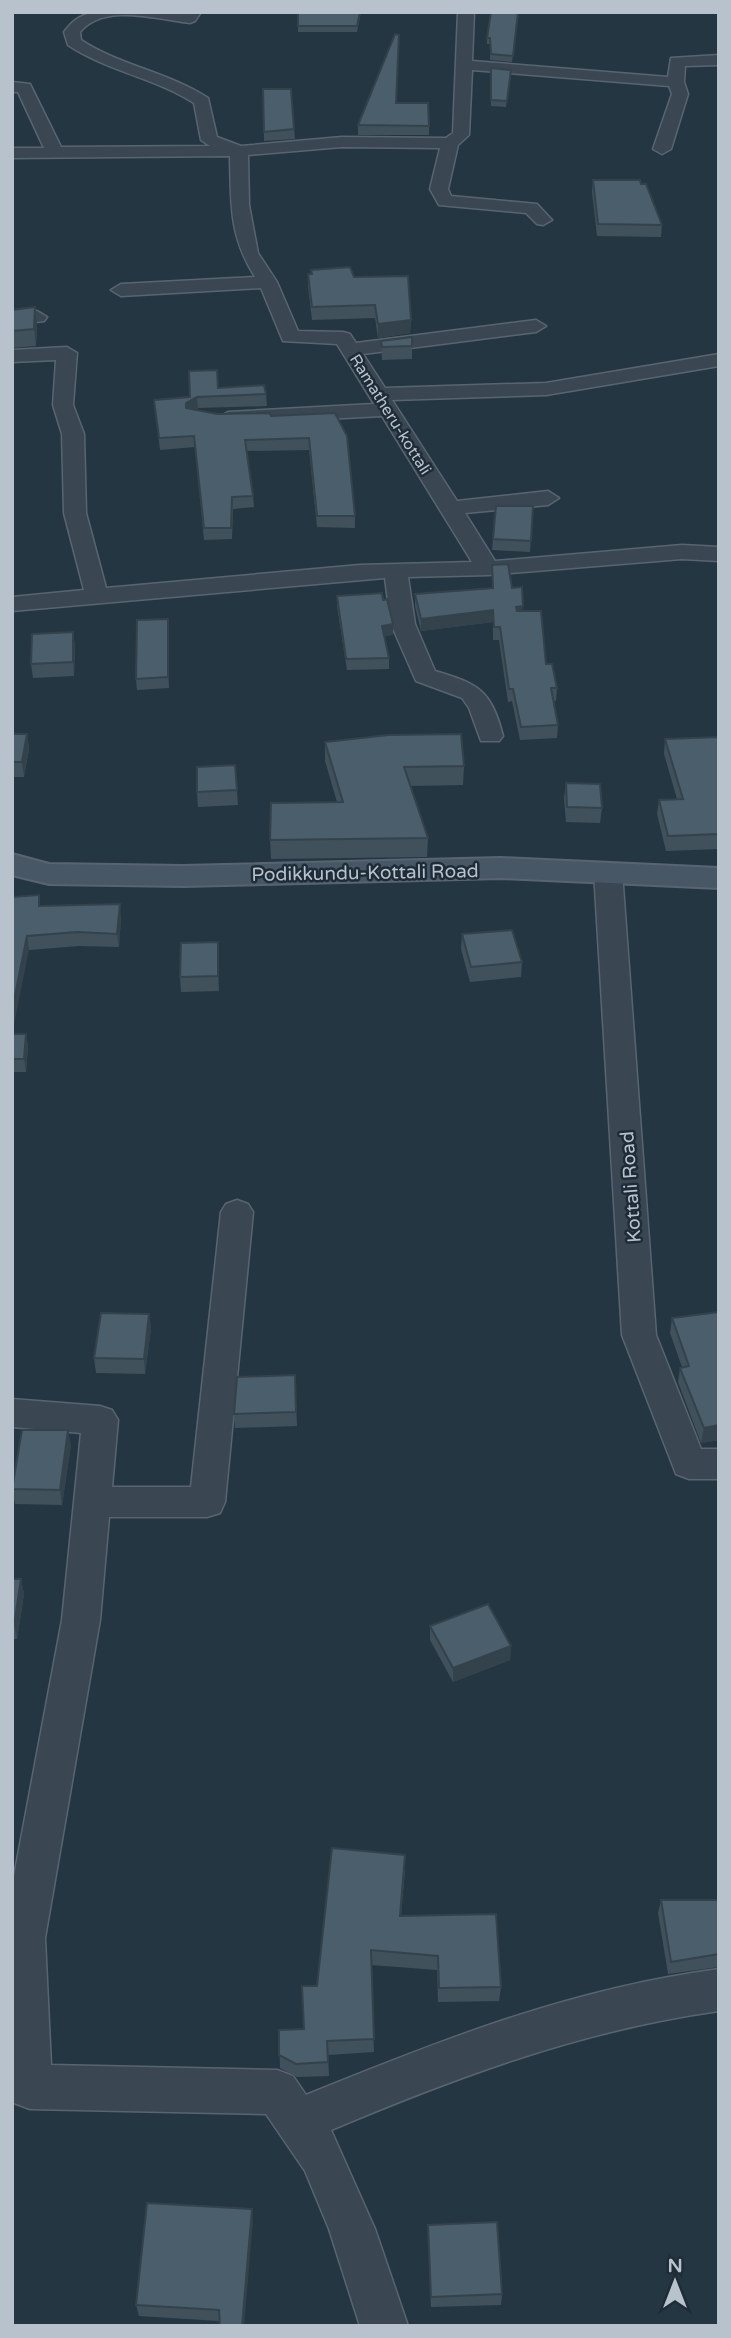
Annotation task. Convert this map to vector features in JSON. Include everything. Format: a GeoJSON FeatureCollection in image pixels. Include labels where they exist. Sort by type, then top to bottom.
{"type":"FeatureCollection","features":[{"type":"Feature","properties":{"kind":"main road","name":"Podikkundu-Kottali Road"},"geometry":{"type":"LineString","coordinates":[[12,864],[49,874],[183,876],[501,868],[719,878]]}},
{"type":"Feature","properties":{"kind":"street"},"geometry":{"type":"LineString","coordinates":[[112,12],[82,20],[72,32],[74,42],[88,53],[181,86],[202,102],[209,140],[239,150]]}},
{"type":"Feature","properties":{"kind":"street"},"geometry":{"type":"LineString","coordinates":[[125,12],[190,18],[194,12]]}},
{"type":"Feature","properties":{"kind":"street"},"geometry":{"type":"LineString","coordinates":[[12,153],[239,150],[342,142],[450,143],[461,135],[466,12]]}},
{"type":"Feature","properties":{"kind":"street"},"geometry":{"type":"LineString","coordinates":[[662,149],[680,94],[676,82],[677,61],[719,61]]}},
{"type":"Feature","properties":{"kind":"street"},"geometry":{"type":"LineString","coordinates":[[465,65],[676,82]]}},
{"type":"Feature","properties":{"kind":"street"},"geometry":{"type":"LineString","coordinates":[[12,87],[24,87],[54,151]]}},
{"type":"Feature","properties":{"kind":"street"},"geometry":{"type":"LineString","coordinates":[[450,143],[439,188],[445,201],[531,208],[543,220]]}},
{"type":"Feature","properties":{"kind":"street"},"geometry":{"type":"LineString","coordinates":[[239,150],[240,205],[249,253],[268,282]]}},
{"type":"Feature","properties":{"kind":"street"},"geometry":{"type":"LineString","coordinates":[[121,290],[268,282]]}},
{"type":"Feature","properties":{"kind":"street","name":"Ramatheru-kottali"},"geometry":{"type":"LineString","coordinates":[[268,282],[290,337],[343,338],[488,568]]}},
{"type":"Feature","properties":{"kind":"street"},"geometry":{"type":"LineString","coordinates":[[12,319],[37,317]]}},
{"type":"Feature","properties":{"kind":"street"},"geometry":{"type":"LineString","coordinates":[[350,350],[536,326]]}},
{"type":"Feature","properties":{"kind":"street"},"geometry":{"type":"LineString","coordinates":[[12,356],[67,353],[63,405],[73,434],[75,513],[97,597]]}},
{"type":"Feature","properties":{"kind":"street"},"geometry":{"type":"LineString","coordinates":[[209,417],[545,389],[719,360]]}},
{"type":"Feature","properties":{"kind":"street"},"geometry":{"type":"LineString","coordinates":[[450,508],[548,498]]}},
{"type":"Feature","properties":{"kind":"street"},"geometry":{"type":"LineString","coordinates":[[12,604],[396,571],[488,568],[682,552],[719,554]]}},
{"type":"Feature","properties":{"kind":"street"},"geometry":{"type":"LineString","coordinates":[[396,571],[403,624],[425,676],[469,689],[483,704],[490,736]]}},
{"type":"Feature","properties":{"kind":"street","name":"Kottali Road"},"geometry":{"type":"LineString","coordinates":[[608,872],[639,1335],[689,1464],[719,1464]]}},
{"type":"Feature","properties":{"kind":"street"},"geometry":{"type":"LineString","coordinates":[[92,1502],[207,1502],[237,1212]]}},
{"type":"Feature","properties":{"kind":"street"},"geometry":{"type":"LineString","coordinates":[[12,1413],[100,1420],[81,1620],[24,1938],[30,2087],[277,2092],[321,2155],[352,2229],[384,2326]]}},
{"type":"Feature","properties":{"kind":"street"},"geometry":{"type":"LineString","coordinates":[[298,2121],[500,2038],[661,1995],[719,1990]]}},
{"type":"Feature","properties":{"kind":"building"},"geometry":{"type":"Polygon","coordinates":[[[298,12],[360,12],[357,26],[298,26],[298,12]]]}},
{"type":"Feature","properties":{"kind":"building"},"geometry":{"type":"Polygon","coordinates":[[[491,12],[518,12],[513,56],[491,54],[490,38],[487,38],[491,12]]]}},
{"type":"Feature","properties":{"kind":"building"},"geometry":{"type":"Polygon","coordinates":[[[395,34],[399,35],[396,103],[428,103],[429,126],[358,125],[395,34]]]}},
{"type":"Feature","properties":{"kind":"building"},"geometry":{"type":"Polygon","coordinates":[[[491,68],[511,70],[507,101],[491,100],[491,68]]]}},
{"type":"Feature","properties":{"kind":"building"},"geometry":{"type":"Polygon","coordinates":[[[263,89],[291,89],[294,129],[264,132],[263,89]]]}},
{"type":"Feature","properties":{"kind":"building"},"geometry":{"type":"Polygon","coordinates":[[[593,180],[640,180],[641,184],[646,184],[662,225],[598,224],[593,180]]]}},
{"type":"Feature","properties":{"kind":"building"},"geometry":{"type":"Polygon","coordinates":[[[350,267],[354,277],[408,276],[411,320],[378,324],[375,305],[312,307],[308,274],[312,274],[311,270],[350,267]]]}},
{"type":"Feature","properties":{"kind":"building"},"geometry":{"type":"Polygon","coordinates":[[[35,307],[34,329],[12,331],[12,310],[35,307]]]}},
{"type":"Feature","properties":{"kind":"building"},"geometry":{"type":"Polygon","coordinates":[[[412,337],[412,346],[382,347],[381,341],[412,337]]]}},
{"type":"Feature","properties":{"kind":"building"},"geometry":{"type":"Polygon","coordinates":[[[217,370],[218,388],[264,385],[266,394],[197,397],[186,403],[186,408],[217,414],[270,413],[271,416],[335,413],[347,436],[355,516],[317,516],[309,438],[245,440],[253,496],[232,497],[231,528],[204,528],[194,436],[159,438],[154,400],[190,397],[189,371],[217,370]]]}},
{"type":"Feature","properties":{"kind":"building"},"geometry":{"type":"Polygon","coordinates":[[[496,506],[533,506],[531,541],[493,539],[496,506]]]}},
{"type":"Feature","properties":{"kind":"building"},"geometry":{"type":"Polygon","coordinates":[[[508,564],[512,588],[522,587],[523,606],[516,607],[517,611],[541,611],[546,664],[552,664],[557,688],[551,688],[558,725],[521,727],[513,689],[509,689],[500,627],[494,627],[493,610],[421,619],[415,594],[493,588],[492,565],[508,564]]]}},
{"type":"Feature","properties":{"kind":"building"},"geometry":{"type":"Polygon","coordinates":[[[382,593],[383,600],[387,599],[393,624],[382,626],[389,658],[346,659],[337,596],[382,593]]]}},
{"type":"Feature","properties":{"kind":"building"},"geometry":{"type":"Polygon","coordinates":[[[168,619],[168,677],[136,679],[137,620],[168,619]]]}},
{"type":"Feature","properties":{"kind":"building"},"geometry":{"type":"Polygon","coordinates":[[[73,632],[73,662],[31,664],[32,634],[73,632]]]}},
{"type":"Feature","properties":{"kind":"building"},"geometry":{"type":"Polygon","coordinates":[[[12,734],[27,734],[22,762],[12,762],[12,734]]]}},
{"type":"Feature","properties":{"kind":"building"},"geometry":{"type":"Polygon","coordinates":[[[461,734],[464,766],[404,767],[428,838],[270,840],[271,803],[343,802],[325,742],[388,735],[461,734]]]}},
{"type":"Feature","properties":{"kind":"building"},"geometry":{"type":"Polygon","coordinates":[[[718,737],[719,834],[668,836],[659,800],[683,799],[665,739],[718,737]]]}},
{"type":"Feature","properties":{"kind":"building"},"geometry":{"type":"Polygon","coordinates":[[[235,765],[237,790],[197,792],[197,767],[235,765]]]}},
{"type":"Feature","properties":{"kind":"building"},"geometry":{"type":"Polygon","coordinates":[[[566,783],[600,784],[602,808],[567,807],[566,783]]]}},
{"type":"Feature","properties":{"kind":"building"},"geometry":{"type":"Polygon","coordinates":[[[39,895],[39,906],[120,904],[117,934],[77,932],[27,936],[12,1010],[12,897],[39,895]]]}},
{"type":"Feature","properties":{"kind":"building"},"geometry":{"type":"Polygon","coordinates":[[[512,930],[522,962],[471,967],[462,934],[512,930]]]}},
{"type":"Feature","properties":{"kind":"building"},"geometry":{"type":"Polygon","coordinates":[[[218,942],[218,976],[180,977],[181,943],[218,942]]]}},
{"type":"Feature","properties":{"kind":"building"},"geometry":{"type":"Polygon","coordinates":[[[12,1034],[26,1034],[24,1059],[12,1059],[12,1034]]]}},
{"type":"Feature","properties":{"kind":"building"},"geometry":{"type":"Polygon","coordinates":[[[719,1312],[719,1425],[704,1428],[680,1368],[689,1366],[672,1318],[719,1312]]]}},
{"type":"Feature","properties":{"kind":"building"},"geometry":{"type":"Polygon","coordinates":[[[101,1313],[149,1314],[144,1359],[94,1358],[101,1313]]]}},
{"type":"Feature","properties":{"kind":"building"},"geometry":{"type":"Polygon","coordinates":[[[295,1375],[296,1412],[234,1414],[237,1377],[295,1375]]]}},
{"type":"Feature","properties":{"kind":"building"},"geometry":{"type":"Polygon","coordinates":[[[22,1430],[68,1430],[60,1490],[12,1489],[22,1430]]]}},
{"type":"Feature","properties":{"kind":"building"},"geometry":{"type":"Polygon","coordinates":[[[12,1579],[21,1579],[14,1625],[12,1625],[12,1579]]]}},
{"type":"Feature","properties":{"kind":"building"},"geometry":{"type":"Polygon","coordinates":[[[488,1604],[511,1646],[453,1668],[430,1626],[488,1604]]]}},
{"type":"Feature","properties":{"kind":"building"},"geometry":{"type":"Polygon","coordinates":[[[332,1848],[405,1855],[400,1916],[496,1914],[501,1987],[439,1988],[438,1956],[371,1950],[374,2039],[327,2041],[328,2062],[296,2064],[279,2055],[279,2030],[304,2029],[302,1986],[317,1986],[332,1848]]]}},
{"type":"Feature","properties":{"kind":"building"},"geometry":{"type":"Polygon","coordinates":[[[661,1900],[719,1900],[719,1954],[671,1962],[661,1900]]]}},
{"type":"Feature","properties":{"kind":"building"},"geometry":{"type":"Polygon","coordinates":[[[147,2203],[252,2209],[242,2326],[220,2326],[219,2310],[136,2305],[147,2203]]]}},
{"type":"Feature","properties":{"kind":"building"},"geometry":{"type":"Polygon","coordinates":[[[497,2222],[502,2294],[431,2297],[428,2225],[497,2222]]]}}]}
